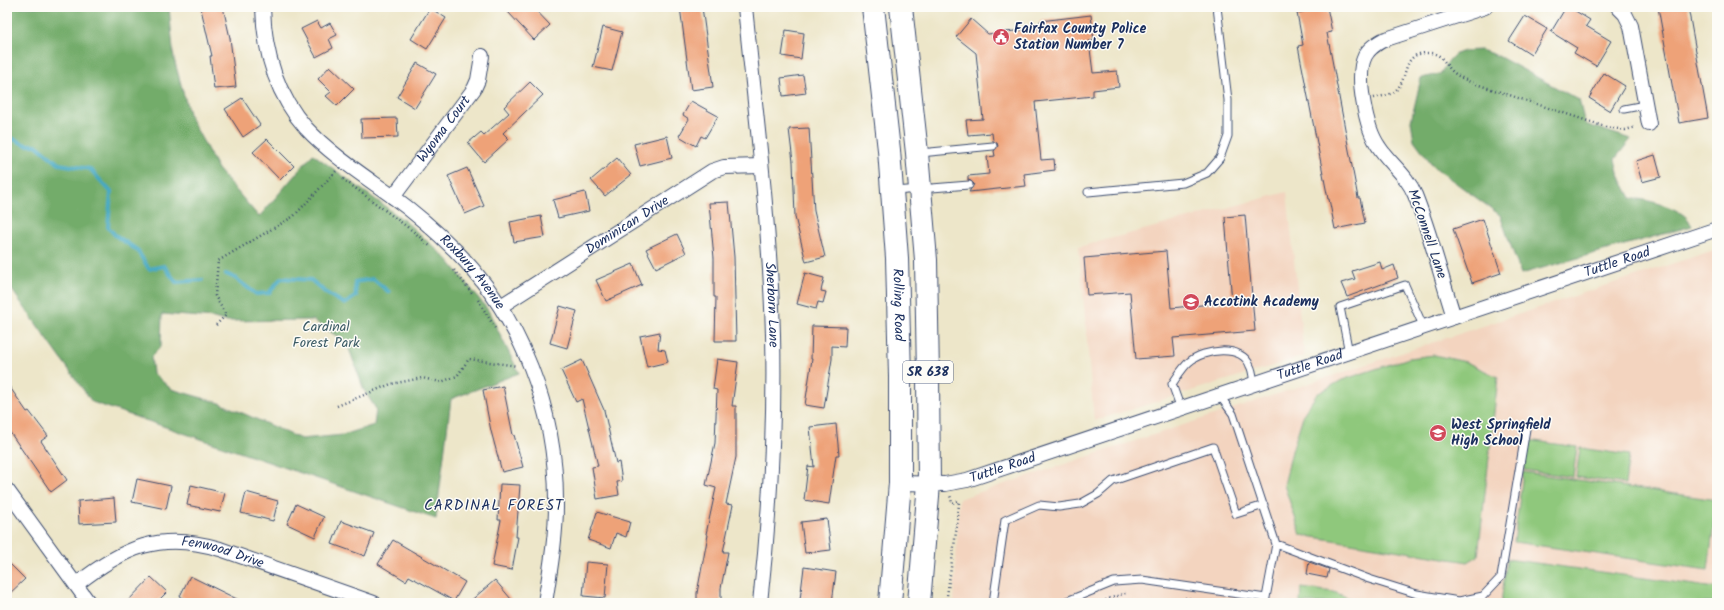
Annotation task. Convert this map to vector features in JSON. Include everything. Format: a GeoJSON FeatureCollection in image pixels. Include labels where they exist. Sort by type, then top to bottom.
{"type":"FeatureCollection","features":[{"type":"Feature","properties":{"kind":"main road","name":"Rolling Road"},"geometry":{"type":"LineString","coordinates":[[873,7],[892,192],[897,266],[900,377],[900,484],[890,603]]}},
{"type":"Feature","properties":{"kind":"main road","name":"Rolling Road"},"geometry":{"type":"LineString","coordinates":[[902,7],[926,260],[928,376],[938,484],[919,603]]}},
{"type":"Feature","properties":{"kind":"street","name":"Roxbury Avenue"},"geometry":{"type":"LineString","coordinates":[[263,7],[263,27],[267,49],[282,92],[293,111],[318,140],[419,217],[456,251],[474,271],[501,306],[526,356],[538,385],[549,426],[555,467],[556,505],[554,540],[545,603]]}},
{"type":"Feature","properties":{"kind":"street","name":"Sherborn Lane"},"geometry":{"type":"LineString","coordinates":[[745,7],[770,265],[773,335],[774,408],[770,497],[767,544],[760,603]]}},
{"type":"Feature","properties":{"kind":"street","name":"McConnell Lane"},"geometry":{"type":"LineString","coordinates":[[1454,317],[1425,221],[1414,193],[1403,175],[1386,156],[1368,126],[1361,73],[1362,63],[1366,55],[1375,45],[1383,40],[1485,7]]}},
{"type":"Feature","properties":{"kind":"street"},"geometry":{"type":"LineString","coordinates":[[1618,7],[1625,14],[1631,26],[1649,124]]}},
{"type":"Feature","properties":{"kind":"street","name":"Wyoma Court"},"geometry":{"type":"LineString","coordinates":[[393,197],[474,89],[478,80],[482,56]]}},
{"type":"Feature","properties":{"kind":"street","name":"Dominican Drive"},"geometry":{"type":"LineString","coordinates":[[501,306],[712,171],[732,166],[761,166]]}},
{"type":"Feature","properties":{"kind":"street","name":"Tuttle Road"},"geometry":{"type":"LineString","coordinates":[[900,484],[938,484],[967,480],[1717,229]]}},
{"type":"Feature","properties":{"kind":"street"},"geometry":{"type":"LineString","coordinates":[[7,490],[58,561],[77,584],[89,603]]}},
{"type":"Feature","properties":{"kind":"street","name":"Fenwood Drive"},"geometry":{"type":"LineString","coordinates":[[77,584],[109,560],[133,549],[150,544],[178,541],[194,542],[220,548],[374,603]]}},
{"type":"Feature","properties":{"kind":"lane"},"geometry":{"type":"LineString","coordinates":[[1088,192],[1183,183],[1207,173],[1220,158],[1228,136],[1228,100],[1217,7]]}},
{"type":"Feature","properties":{"kind":"lane"},"geometry":{"type":"LineString","coordinates":[[1624,109],[1645,105]]}},
{"type":"Feature","properties":{"kind":"lane"},"geometry":{"type":"LineString","coordinates":[[917,153],[994,146]]}},
{"type":"Feature","properties":{"kind":"lane"},"geometry":{"type":"LineString","coordinates":[[892,192],[969,185]]}},
{"type":"Feature","properties":{"kind":"lane"},"geometry":{"type":"LineString","coordinates":[[1349,353],[1340,307],[1405,285],[1424,328]]}},
{"type":"Feature","properties":{"kind":"lane"},"geometry":{"type":"LineString","coordinates":[[1181,409],[1172,384],[1189,362],[1206,352],[1233,352],[1244,357],[1250,365],[1254,384]]}},
{"type":"Feature","properties":{"kind":"lane"},"geometry":{"type":"LineString","coordinates":[[1062,603],[1114,582],[1142,580],[1265,600],[1276,544],[1233,414],[1220,396]]}},
{"type":"Feature","properties":{"kind":"lane"},"geometry":{"type":"LineString","coordinates":[[1276,544],[1369,579],[1417,594],[1459,601],[1483,596],[1501,578],[1526,428]]}},
{"type":"Feature","properties":{"kind":"lane"},"geometry":{"type":"LineString","coordinates":[[993,603],[1005,520],[1039,505],[1059,507],[1080,504],[1098,494],[1113,481],[1213,446],[1236,514],[1264,505]]}},
{"type":"Feature","properties":{"kind":"path"},"geometry":{"type":"LineString","coordinates":[[1364,99],[1384,96],[1393,92],[1400,84],[1409,61],[1418,54],[1429,53],[1442,57],[1452,71],[1470,82],[1606,127],[1625,130],[1649,124]]}},
{"type":"Feature","properties":{"kind":"path"},"geometry":{"type":"LineString","coordinates":[[216,325],[226,315],[215,296],[218,261],[294,216],[345,161]]}},
{"type":"Feature","properties":{"kind":"path"},"geometry":{"type":"LineString","coordinates":[[334,173],[414,232],[431,248]]}},
{"type":"Feature","properties":{"kind":"path"},"geometry":{"type":"LineString","coordinates":[[452,269],[474,295],[498,332]]}},
{"type":"Feature","properties":{"kind":"path"},"geometry":{"type":"LineString","coordinates":[[337,406],[391,384],[422,378],[441,382],[457,376],[469,359],[518,366],[514,359]]}},
{"type":"Feature","properties":{"kind":"path"},"geometry":{"type":"LineString","coordinates":[[938,484],[952,502],[959,501],[946,603]]}},
{"type":"Feature","properties":{"kind":"path"},"geometry":{"type":"LineString","coordinates":[[1098,603],[1134,589]]}},
{"type":"Feature","properties":{"kind":"path"},"geometry":{"type":"LineString","coordinates":[[1178,596],[1194,599]]}},
{"type":"Feature","properties":{"kind":"shaded area","name":"Accotink Academy"},"geometry":{"type":"Polygon","coordinates":[[[1287,192],[1304,356],[1094,421],[1079,247],[1287,192]]]}},
{"type":"Feature","properties":{"kind":"shaded area","name":"West Springfield High School"},"geometry":{"type":"Polygon","coordinates":[[[1717,249],[1717,603],[954,603],[959,499],[1717,249]]]}},
{"type":"Feature","properties":{"kind":"green space","name":"Cardinal Forest Park"},"geometry":{"type":"Polygon","coordinates":[[[7,7],[169,7],[174,59],[190,117],[218,169],[259,217],[313,154],[405,221],[448,260],[488,310],[519,373],[451,399],[436,519],[92,402],[7,283],[7,7]],[[162,314],[161,346],[151,357],[153,373],[171,389],[220,403],[301,439],[343,435],[374,425],[376,409],[364,390],[347,343],[313,320],[224,321],[214,318],[162,314]]]}},
{"type":"Feature","properties":{"kind":"green space"},"geometry":{"type":"Polygon","coordinates":[[[1481,50],[1498,56],[1579,100],[1585,124],[1631,139],[1615,159],[1618,173],[1631,198],[1666,206],[1680,212],[1688,219],[1692,226],[1521,274],[1500,215],[1434,167],[1414,140],[1411,121],[1421,78],[1440,74],[1452,57],[1460,52],[1481,50]]]}},
{"type":"Feature","properties":{"kind":"green space"},"geometry":{"type":"Polygon","coordinates":[[[1434,355],[1466,362],[1498,377],[1478,556],[1468,562],[1301,535],[1284,485],[1292,451],[1304,413],[1317,394],[1342,380],[1409,358],[1434,355]]]}},
{"type":"Feature","properties":{"kind":"green space"},"geometry":{"type":"Polygon","coordinates":[[[1528,440],[1577,447],[1573,477],[1524,470],[1528,440]]]}},
{"type":"Feature","properties":{"kind":"green space"},"geometry":{"type":"Polygon","coordinates":[[[1580,448],[1629,455],[1625,484],[1576,477],[1580,448]]]}},
{"type":"Feature","properties":{"kind":"green space"},"geometry":{"type":"Polygon","coordinates":[[[1523,472],[1717,500],[1708,570],[1514,542],[1523,472]]]}},
{"type":"Feature","properties":{"kind":"green space"},"geometry":{"type":"Polygon","coordinates":[[[1507,559],[1716,588],[1714,603],[1501,603],[1507,559]]]}},
{"type":"Feature","properties":{"kind":"green space"},"geometry":{"type":"Polygon","coordinates":[[[1301,588],[1334,592],[1361,603],[1300,603],[1301,588]]]}},
{"type":"Feature","properties":{"kind":"building"},"geometry":{"type":"Polygon","coordinates":[[[208,7],[223,7],[230,38],[236,87],[214,89],[210,56],[212,56],[201,9],[208,7]]]}},
{"type":"Feature","properties":{"kind":"building"},"geometry":{"type":"Polygon","coordinates":[[[513,7],[533,7],[550,25],[534,40],[508,12],[513,7]]]}},
{"type":"Feature","properties":{"kind":"building"},"geometry":{"type":"Polygon","coordinates":[[[680,7],[702,7],[713,87],[691,90],[680,7]]]}},
{"type":"Feature","properties":{"kind":"building"},"geometry":{"type":"Polygon","coordinates":[[[1327,7],[1332,32],[1327,33],[1358,198],[1360,198],[1365,223],[1335,229],[1298,46],[1303,45],[1297,13],[1327,7]]]}},
{"type":"Feature","properties":{"kind":"building"},"geometry":{"type":"Polygon","coordinates":[[[1566,7],[1569,7],[1590,20],[1586,26],[1611,41],[1596,66],[1574,53],[1577,48],[1551,32],[1566,7]]]}},
{"type":"Feature","properties":{"kind":"building"},"geometry":{"type":"Polygon","coordinates":[[[1658,7],[1688,7],[1708,118],[1679,123],[1658,7]]]}},
{"type":"Feature","properties":{"kind":"building"},"geometry":{"type":"Polygon","coordinates":[[[430,8],[446,18],[427,49],[411,39],[430,8]]]}},
{"type":"Feature","properties":{"kind":"building"},"geometry":{"type":"Polygon","coordinates":[[[1091,15],[1094,41],[1089,41],[1093,73],[1117,71],[1119,87],[1093,90],[1093,96],[1035,102],[1041,160],[1054,159],[1055,170],[1024,174],[1026,186],[969,192],[974,184],[968,180],[968,176],[989,174],[987,157],[995,156],[994,151],[998,146],[997,143],[993,141],[992,133],[968,135],[966,120],[983,119],[976,53],[956,37],[971,19],[988,34],[1041,28],[1040,21],[1091,15]]]}},
{"type":"Feature","properties":{"kind":"building"},"geometry":{"type":"Polygon","coordinates":[[[1525,16],[1547,29],[1531,55],[1509,41],[1525,16]]]}},
{"type":"Feature","properties":{"kind":"building"},"geometry":{"type":"Polygon","coordinates":[[[317,21],[321,28],[330,23],[337,35],[329,39],[333,48],[316,57],[301,29],[317,21]]]}},
{"type":"Feature","properties":{"kind":"building"},"geometry":{"type":"Polygon","coordinates":[[[603,27],[622,32],[612,71],[593,67],[603,27]]]}},
{"type":"Feature","properties":{"kind":"building"},"geometry":{"type":"Polygon","coordinates":[[[786,30],[804,33],[801,59],[782,56],[786,30]]]}},
{"type":"Feature","properties":{"kind":"building"},"geometry":{"type":"Polygon","coordinates":[[[417,63],[436,74],[415,108],[397,97],[417,63]]]}},
{"type":"Feature","properties":{"kind":"building"},"geometry":{"type":"Polygon","coordinates":[[[330,66],[354,89],[337,106],[326,96],[331,92],[318,79],[330,66]]]}},
{"type":"Feature","properties":{"kind":"building"},"geometry":{"type":"Polygon","coordinates":[[[1604,73],[1625,86],[1610,111],[1589,98],[1604,73]]]}},
{"type":"Feature","properties":{"kind":"building"},"geometry":{"type":"Polygon","coordinates":[[[803,75],[806,93],[783,96],[781,78],[803,75]]]}},
{"type":"Feature","properties":{"kind":"building"},"geometry":{"type":"Polygon","coordinates":[[[530,82],[543,95],[503,133],[509,139],[484,162],[468,143],[481,132],[484,135],[509,113],[504,107],[530,82]]]}},
{"type":"Feature","properties":{"kind":"building"},"geometry":{"type":"Polygon","coordinates":[[[242,98],[260,125],[243,137],[225,109],[242,98]]]}},
{"type":"Feature","properties":{"kind":"building"},"geometry":{"type":"Polygon","coordinates":[[[691,101],[718,116],[705,138],[701,136],[696,146],[679,136],[689,119],[683,115],[691,101]]]}},
{"type":"Feature","properties":{"kind":"building"},"geometry":{"type":"Polygon","coordinates":[[[397,118],[398,137],[362,138],[361,119],[397,118]]]}},
{"type":"Feature","properties":{"kind":"building"},"geometry":{"type":"Polygon","coordinates":[[[809,128],[814,211],[825,257],[806,262],[795,217],[793,162],[789,129],[809,128]]]}},
{"type":"Feature","properties":{"kind":"building"},"geometry":{"type":"Polygon","coordinates":[[[667,136],[672,158],[640,166],[634,144],[667,136]]]}},
{"type":"Feature","properties":{"kind":"building"},"geometry":{"type":"Polygon","coordinates":[[[267,139],[294,166],[280,180],[253,152],[267,139]]]}},
{"type":"Feature","properties":{"kind":"building"},"geometry":{"type":"Polygon","coordinates":[[[1655,155],[1661,177],[1642,182],[1636,161],[1655,155]]]}},
{"type":"Feature","properties":{"kind":"building"},"geometry":{"type":"Polygon","coordinates":[[[617,158],[631,175],[605,196],[591,180],[617,158]]]}},
{"type":"Feature","properties":{"kind":"building"},"geometry":{"type":"Polygon","coordinates":[[[467,168],[484,206],[465,214],[448,176],[467,168]]]}},
{"type":"Feature","properties":{"kind":"building"},"geometry":{"type":"Polygon","coordinates":[[[585,192],[589,211],[558,218],[553,200],[585,192]]]}},
{"type":"Feature","properties":{"kind":"building"},"geometry":{"type":"Polygon","coordinates":[[[729,202],[734,257],[736,341],[715,341],[716,297],[714,297],[714,258],[709,203],[729,202]]]}},
{"type":"Feature","properties":{"kind":"building","name":"Accotink Academy"},"geometry":{"type":"Polygon","coordinates":[[[1245,215],[1255,331],[1173,338],[1175,356],[1136,359],[1130,292],[1087,295],[1084,258],[1166,251],[1171,308],[1232,302],[1225,217],[1245,215]]]}},
{"type":"Feature","properties":{"kind":"building"},"geometry":{"type":"Polygon","coordinates":[[[541,216],[545,237],[514,242],[510,222],[541,216]]]}},
{"type":"Feature","properties":{"kind":"building"},"geometry":{"type":"Polygon","coordinates":[[[1483,219],[1501,273],[1472,283],[1453,229],[1483,219]]]}},
{"type":"Feature","properties":{"kind":"building"},"geometry":{"type":"Polygon","coordinates":[[[677,234],[686,253],[656,268],[646,249],[677,234]]]}},
{"type":"Feature","properties":{"kind":"building"},"geometry":{"type":"Polygon","coordinates":[[[1380,262],[1382,270],[1394,265],[1398,278],[1347,297],[1341,283],[1355,279],[1352,271],[1380,262]]]}},
{"type":"Feature","properties":{"kind":"building"},"geometry":{"type":"Polygon","coordinates":[[[633,264],[642,285],[606,301],[596,280],[633,264]]]}},
{"type":"Feature","properties":{"kind":"building"},"geometry":{"type":"Polygon","coordinates":[[[805,273],[824,278],[821,291],[826,292],[823,303],[818,302],[816,309],[797,304],[805,273]]]}},
{"type":"Feature","properties":{"kind":"building"},"geometry":{"type":"Polygon","coordinates":[[[560,306],[577,311],[567,348],[550,343],[560,306]]]}},
{"type":"Feature","properties":{"kind":"building"},"geometry":{"type":"Polygon","coordinates":[[[812,326],[846,327],[845,347],[832,346],[832,359],[824,408],[805,405],[812,359],[812,326]]]}},
{"type":"Feature","properties":{"kind":"building"},"geometry":{"type":"Polygon","coordinates":[[[660,332],[658,349],[665,350],[668,362],[647,367],[640,336],[660,332]]]}},
{"type":"Feature","properties":{"kind":"building"},"geometry":{"type":"Polygon","coordinates":[[[717,359],[738,362],[732,406],[736,406],[736,457],[726,504],[733,505],[723,552],[728,552],[721,588],[721,603],[697,603],[697,593],[708,535],[706,534],[716,488],[706,485],[715,443],[717,390],[713,389],[717,359]]]}},
{"type":"Feature","properties":{"kind":"building"},"geometry":{"type":"Polygon","coordinates":[[[582,360],[604,410],[616,463],[619,462],[622,481],[617,482],[619,495],[597,499],[592,467],[598,466],[582,399],[576,402],[561,370],[582,360]]]}},
{"type":"Feature","properties":{"kind":"building"},"geometry":{"type":"Polygon","coordinates":[[[7,383],[27,412],[29,411],[48,436],[41,441],[67,480],[51,492],[7,428],[7,383]]]}},
{"type":"Feature","properties":{"kind":"building"},"geometry":{"type":"Polygon","coordinates":[[[503,386],[513,435],[523,467],[502,472],[491,431],[483,390],[503,386]]]}},
{"type":"Feature","properties":{"kind":"building"},"geometry":{"type":"Polygon","coordinates":[[[836,424],[839,455],[836,455],[829,504],[804,500],[808,466],[814,467],[810,427],[836,424]]]}},
{"type":"Feature","properties":{"kind":"building"},"geometry":{"type":"Polygon","coordinates":[[[137,479],[171,486],[166,509],[132,502],[137,479]]]}},
{"type":"Feature","properties":{"kind":"building"},"geometry":{"type":"Polygon","coordinates":[[[500,484],[520,485],[516,537],[518,537],[512,570],[492,566],[501,520],[498,520],[500,484]]]}},
{"type":"Feature","properties":{"kind":"building"},"geometry":{"type":"Polygon","coordinates":[[[191,485],[225,493],[220,512],[187,505],[191,485]]]}},
{"type":"Feature","properties":{"kind":"building"},"geometry":{"type":"Polygon","coordinates":[[[246,492],[278,501],[273,521],[241,513],[246,492]]]}},
{"type":"Feature","properties":{"kind":"building"},"geometry":{"type":"Polygon","coordinates":[[[114,498],[116,522],[79,524],[78,501],[114,498]]]}},
{"type":"Feature","properties":{"kind":"building"},"geometry":{"type":"Polygon","coordinates":[[[296,504],[324,517],[315,537],[287,524],[296,504]]]}},
{"type":"Feature","properties":{"kind":"building"},"geometry":{"type":"Polygon","coordinates":[[[597,512],[630,522],[626,537],[616,533],[611,548],[588,540],[597,512]]]}},
{"type":"Feature","properties":{"kind":"building"},"geometry":{"type":"Polygon","coordinates":[[[827,519],[831,550],[805,553],[801,522],[827,519]]]}},
{"type":"Feature","properties":{"kind":"building"},"geometry":{"type":"Polygon","coordinates":[[[341,521],[374,533],[365,556],[332,544],[341,521]]]}},
{"type":"Feature","properties":{"kind":"building"},"geometry":{"type":"Polygon","coordinates":[[[393,540],[465,582],[454,601],[409,576],[406,581],[378,564],[393,540]]]}},
{"type":"Feature","properties":{"kind":"building"},"geometry":{"type":"Polygon","coordinates":[[[7,561],[25,579],[7,596],[7,561]]]}},
{"type":"Feature","properties":{"kind":"building"},"geometry":{"type":"Polygon","coordinates":[[[586,562],[608,564],[605,598],[583,596],[586,562]]]}},
{"type":"Feature","properties":{"kind":"building"},"geometry":{"type":"Polygon","coordinates":[[[1309,562],[1329,569],[1327,578],[1307,574],[1309,562]]]}},
{"type":"Feature","properties":{"kind":"building"},"geometry":{"type":"Polygon","coordinates":[[[804,567],[836,572],[832,603],[800,600],[804,567]]]}},
{"type":"Feature","properties":{"kind":"building"},"geometry":{"type":"Polygon","coordinates":[[[190,576],[245,603],[193,603],[180,596],[190,576]]]}},
{"type":"Feature","properties":{"kind":"building"},"geometry":{"type":"Polygon","coordinates":[[[151,577],[167,592],[156,603],[126,603],[151,577]]]}},
{"type":"Feature","properties":{"kind":"building"},"geometry":{"type":"Polygon","coordinates":[[[495,580],[511,599],[506,603],[468,603],[495,580]]]}},
{"type":"Feature","properties":{"kind":"waterway"},"geometry":{"type":"LineString","coordinates":[[7,136],[26,145],[36,145],[59,164],[90,169],[111,192],[108,227],[115,235],[137,250],[149,269],[164,266],[176,282],[202,280]]}},
{"type":"Feature","properties":{"kind":"waterway"},"geometry":{"type":"LineString","coordinates":[[226,274],[235,278],[256,294],[269,293],[281,278],[311,280],[326,293],[345,304],[356,296],[355,282],[373,279],[389,292]]}},
{"type":"Feature","properties":{"kind":"place","name":"Fairfax County Police Station Number 7"},"geometry":{"type":"Point","coordinates":[1001,37]}},
{"type":"Feature","properties":{"kind":"place","name":"Accotink Academy"},"geometry":{"type":"Point","coordinates":[1191,302]}},
{"type":"Feature","properties":{"kind":"place","name":"West Springfield High School"},"geometry":{"type":"Point","coordinates":[1438,433]}},
{"type":"Feature","properties":{"kind":"district","name":"CARDINAL FOREST"},"geometry":{"type":"Point","coordinates":[494,506]}}]}
